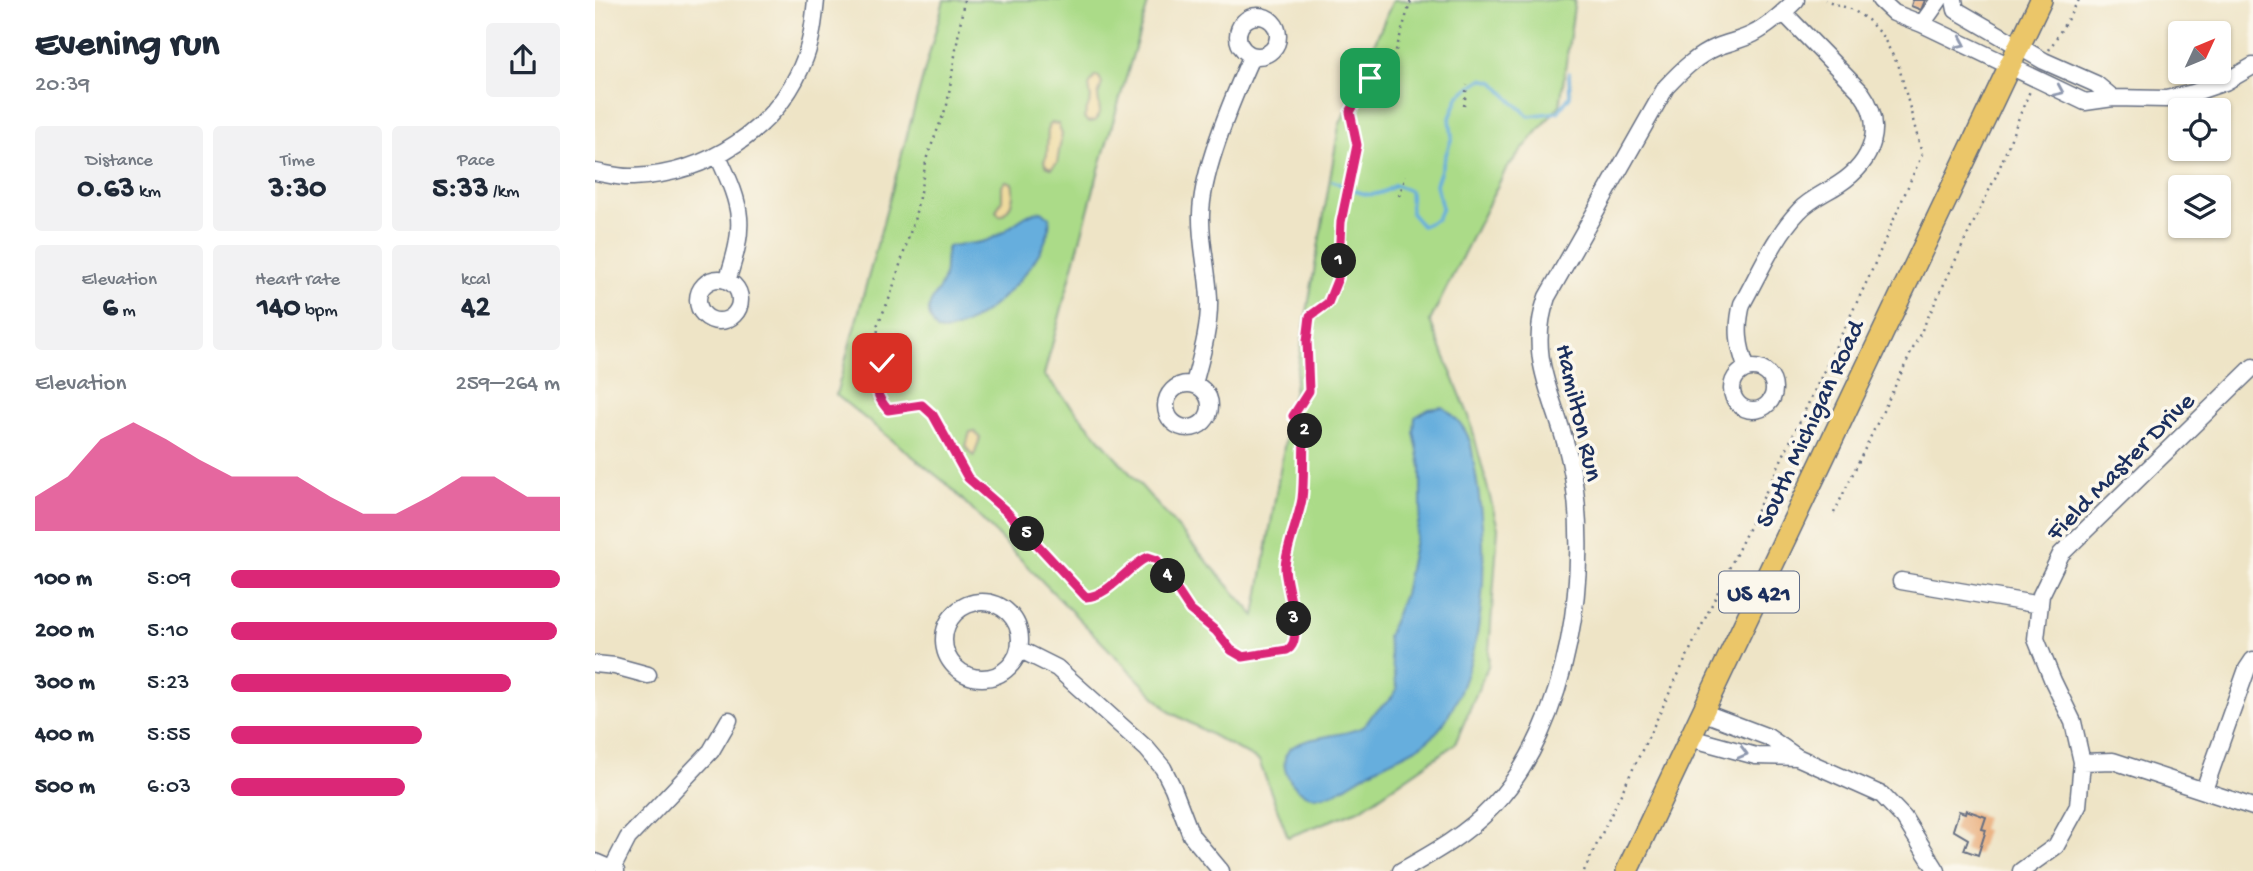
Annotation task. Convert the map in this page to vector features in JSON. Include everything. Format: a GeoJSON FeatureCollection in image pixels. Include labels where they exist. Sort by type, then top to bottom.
{"type":"FeatureCollection","features":[{"type":"Feature","properties":{"kind":"main road","name":"South Michigan Road"},"geometry":{"type":"LineString","coordinates":[[1627,871],[2041,0]]}},
{"type":"Feature","properties":{"kind":"street"},"geometry":{"type":"LineString","coordinates":[[595,172],[630,177],[644,176],[680,169],[733,148],[764,122],[783,100],[804,60],[811,39],[816,0]]}},
{"type":"Feature","properties":{"kind":"street"},"geometry":{"type":"LineString","coordinates":[[1264,16],[1270,0]]}},
{"type":"Feature","properties":{"kind":"street","name":"Hamilton Run"},"geometry":{"type":"LineString","coordinates":[[1401,871],[1471,827],[1500,798],[1535,747],[1549,718],[1559,683],[1573,612],[1579,553],[1571,465],[1563,429],[1541,366],[1538,347],[1541,316],[1547,297],[1666,87],[1688,64],[1701,55],[1752,35],[1795,0]]}},
{"type":"Feature","properties":{"kind":"street"},"geometry":{"type":"LineString","coordinates":[[1880,0],[1894,13],[1921,24],[2014,55],[2044,61],[2096,84],[2113,98]]}},
{"type":"Feature","properties":{"kind":"street"},"geometry":{"type":"LineString","coordinates":[[1921,24],[1939,0],[1955,5],[2014,55],[2035,80],[2085,102],[2113,98],[2166,99],[2225,82],[2253,66]]}},
{"type":"Feature","properties":{"kind":"street"},"geometry":{"type":"LineString","coordinates":[[1747,369],[1739,347],[1738,319],[1742,304],[1788,224],[1811,200],[1852,174],[1870,153],[1874,135],[1870,104],[1783,12]]}},
{"type":"Feature","properties":{"kind":"street"},"geometry":{"type":"LineString","coordinates":[[1250,16],[1264,16],[1278,29],[1278,42],[1270,52],[1252,55],[1241,46],[1238,33],[1244,20],[1250,16]]}},
{"type":"Feature","properties":{"kind":"street"},"geometry":{"type":"LineString","coordinates":[[1194,384],[1207,329],[1209,301],[1201,214],[1203,193],[1236,90],[1252,55]]}},
{"type":"Feature","properties":{"kind":"street"},"geometry":{"type":"LineString","coordinates":[[718,156],[737,202],[740,226],[739,247],[727,281]]}},
{"type":"Feature","properties":{"kind":"street","name":"Field Master Drive"},"geometry":{"type":"LineString","coordinates":[[2021,871],[2056,846],[2078,806],[2082,762],[2073,722],[2036,639],[2041,595],[2061,554],[2253,367]]}},
{"type":"Feature","properties":{"kind":"street"},"geometry":{"type":"LineString","coordinates":[[1901,581],[2040,605]]}},
{"type":"Feature","properties":{"kind":"street"},"geometry":{"type":"LineString","coordinates":[[985,603],[998,606],[1009,613],[1016,624],[1020,636],[1019,649],[1007,669],[996,676],[973,677],[962,672],[947,653],[944,642],[946,630],[951,618],[961,609],[985,603]]}},
{"type":"Feature","properties":{"kind":"street"},"geometry":{"type":"LineString","coordinates":[[1019,649],[1057,668],[1147,749],[1163,768],[1191,835],[1221,871]]}},
{"type":"Feature","properties":{"kind":"street"},"geometry":{"type":"LineString","coordinates":[[2204,790],[2247,669],[2253,660]]}},
{"type":"Feature","properties":{"kind":"street"},"geometry":{"type":"LineString","coordinates":[[595,664],[615,666],[648,675]]}},
{"type":"Feature","properties":{"kind":"street"},"geometry":{"type":"LineString","coordinates":[[1702,712],[1768,737],[1797,757],[1882,795],[1904,818],[1937,871]]}},
{"type":"Feature","properties":{"kind":"street"},"geometry":{"type":"LineString","coordinates":[[595,862],[614,870],[628,838],[711,751],[729,720]]}},
{"type":"Feature","properties":{"kind":"street"},"geometry":{"type":"LineString","coordinates":[[1690,738],[1756,756],[1797,757]]}},
{"type":"Feature","properties":{"kind":"street"},"geometry":{"type":"LineString","coordinates":[[2082,762],[2113,761],[2253,807]]}},
{"type":"Feature","properties":{"kind":"path"},"geometry":{"type":"LineString","coordinates":[[964,0],[947,104],[927,157],[915,217],[890,297],[877,326],[882,363],[875,388],[880,400],[888,410],[922,405],[933,415],[968,478],[1007,512],[1086,597],[1095,597],[1138,561],[1148,557],[1157,560],[1190,610],[1216,631],[1231,650],[1243,657],[1287,650],[1292,648],[1295,641],[1285,566],[1302,498],[1305,428],[1293,416],[1309,391],[1307,341],[1310,316],[1328,303],[1338,278],[1341,222],[1357,145],[1350,112],[1370,78],[1393,60],[1411,0]]}},
{"type":"Feature","properties":{"kind":"path"},"geometry":{"type":"LineString","coordinates":[[1584,871],[1869,277],[1921,154],[1899,67],[1882,37],[1868,20],[1853,10],[1825,0]]}},
{"type":"Feature","properties":{"kind":"path"},"geometry":{"type":"LineString","coordinates":[[2044,61],[2079,0]]}},
{"type":"Feature","properties":{"kind":"path"},"geometry":{"type":"LineString","coordinates":[[1834,513],[1995,178],[2035,80]]}},
{"type":"Feature","properties":{"kind":"path"},"geometry":{"type":"LineString","coordinates":[[1464,106],[1467,85]]}},
{"type":"Feature","properties":{"kind":"path"},"geometry":{"type":"LineString","coordinates":[[1399,196],[1406,176]]}},
{"type":"Feature","properties":{"kind":"green space"},"geometry":{"type":"Polygon","coordinates":[[[944,0],[1149,0],[1100,166],[1044,375],[1255,616],[1339,126],[1393,0],[1575,0],[1560,105],[1506,169],[1430,321],[1469,416],[1498,528],[1488,666],[1455,744],[1361,809],[1288,837],[1259,761],[1170,712],[947,484],[836,395],[944,0]]]}},
{"type":"Feature","properties":{"kind":"sand"},"geometry":{"type":"Polygon","coordinates":[[[1095,76],[1099,77],[1102,83],[1098,96],[1100,112],[1095,121],[1088,122],[1084,118],[1091,99],[1089,86],[1095,76]]]}},
{"type":"Feature","properties":{"kind":"sand"},"geometry":{"type":"Polygon","coordinates":[[[1051,123],[1058,124],[1062,134],[1057,163],[1051,168],[1046,166],[1044,161],[1047,155],[1048,126],[1051,123]]]}},
{"type":"Feature","properties":{"kind":"sand"},"geometry":{"type":"Polygon","coordinates":[[[1006,181],[1012,183],[1013,197],[1010,206],[1000,216],[996,211],[1002,200],[1002,186],[1006,181]]]}},
{"type":"Feature","properties":{"kind":"sand"},"geometry":{"type":"Polygon","coordinates":[[[974,431],[980,438],[974,456],[966,446],[970,432],[974,431]]]}},
{"type":"Feature","properties":{"kind":"water"},"geometry":{"type":"Polygon","coordinates":[[[1042,211],[1049,217],[1048,233],[1040,252],[1027,271],[990,308],[971,321],[952,329],[937,330],[929,308],[943,280],[948,247],[988,240],[1028,215],[1042,211]]]}},
{"type":"Feature","properties":{"kind":"water"},"geometry":{"type":"Polygon","coordinates":[[[1443,407],[1462,425],[1470,443],[1482,529],[1481,609],[1466,675],[1447,718],[1427,741],[1335,792],[1320,796],[1305,794],[1293,784],[1285,769],[1286,754],[1291,748],[1306,741],[1362,727],[1397,689],[1387,637],[1404,594],[1421,510],[1421,467],[1414,432],[1415,417],[1429,409],[1443,407]]]}},
{"type":"Feature","properties":{"kind":"building"},"geometry":{"type":"Polygon","coordinates":[[[1913,0],[1925,0],[1921,10],[1911,6],[1913,0]]]}},
{"type":"Feature","properties":{"kind":"building"},"geometry":{"type":"Polygon","coordinates":[[[1966,810],[1986,817],[1982,829],[1986,830],[1978,855],[1964,850],[1968,839],[1953,830],[1959,811],[1965,813],[1966,810]]]}},
{"type":"Feature","properties":{"kind":"waterway"},"geometry":{"type":"LineString","coordinates":[[1333,181],[1371,195],[1379,194],[1395,185],[1410,191],[1411,213],[1422,226],[1437,219],[1442,208],[1436,184],[1452,137],[1450,118],[1459,95],[1482,79],[1494,82],[1529,116],[1558,112],[1570,96],[1569,73]]}},
{"type":"Feature","properties":{"kind":"route"},"geometry":{"type":"LineString","coordinates":[[882,363],[875,388],[888,410],[922,405],[933,415],[968,478],[1007,512],[1086,597],[1095,597],[1138,561],[1148,557],[1157,560],[1190,610],[1216,631],[1231,650],[1243,657],[1292,648],[1295,641],[1293,617],[1285,566],[1302,498],[1305,428],[1293,416],[1309,391],[1307,341],[1310,316],[1328,303],[1338,278],[1341,222],[1357,145],[1350,112],[1370,78]]}}]}
